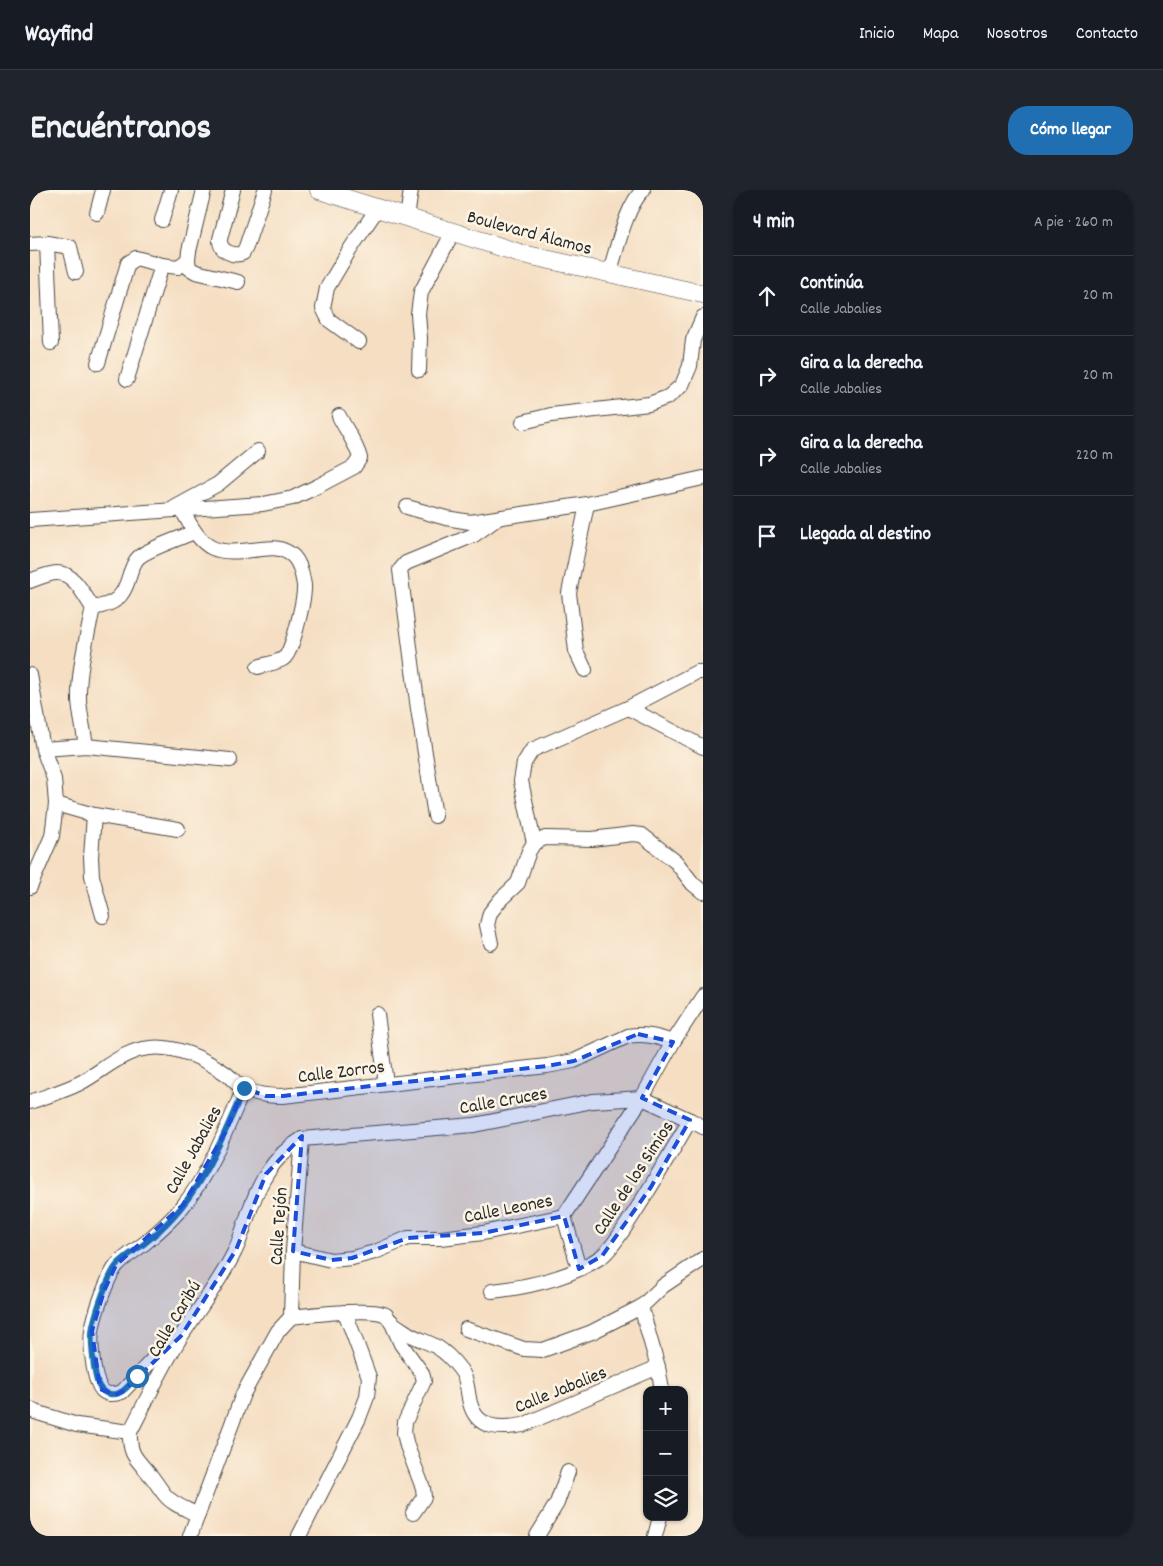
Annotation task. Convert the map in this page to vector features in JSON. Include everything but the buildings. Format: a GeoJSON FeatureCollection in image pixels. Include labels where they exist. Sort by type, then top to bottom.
{"type":"FeatureCollection","features":[{"type":"Feature","properties":{"kind":"main road","name":"Boulevard Álamos"},"geometry":{"type":"LineString","coordinates":[[319,190],[524,254],[703,294]]}},
{"type":"Feature","properties":{"kind":"street"},"geometry":{"type":"LineString","coordinates":[[97,213],[104,190]]}},
{"type":"Feature","properties":{"kind":"street"},"geometry":{"type":"LineString","coordinates":[[162,220],[171,190]]}},
{"type":"Feature","properties":{"kind":"street"},"geometry":{"type":"LineString","coordinates":[[204,190],[188,260],[189,268],[196,272],[238,282]]}},
{"type":"Feature","properties":{"kind":"street"},"geometry":{"type":"LineString","coordinates":[[233,190],[220,245],[224,250],[238,255],[243,253],[246,247],[265,190]]}},
{"type":"Feature","properties":{"kind":"street"},"geometry":{"type":"LineString","coordinates":[[407,218],[411,190]]}},
{"type":"Feature","properties":{"kind":"street"},"geometry":{"type":"LineString","coordinates":[[609,274],[630,209],[643,190]]}},
{"type":"Feature","properties":{"kind":"street"},"geometry":{"type":"LineString","coordinates":[[359,342],[329,320],[323,308],[327,288],[377,209]]}},
{"type":"Feature","properties":{"kind":"street"},"geometry":{"type":"LineString","coordinates":[[419,370],[420,338],[418,314],[421,292],[453,232]]}},
{"type":"Feature","properties":{"kind":"street"},"geometry":{"type":"LineString","coordinates":[[30,244],[70,247],[76,272]]}},
{"type":"Feature","properties":{"kind":"street"},"geometry":{"type":"LineString","coordinates":[[47,244],[51,343]]}},
{"type":"Feature","properties":{"kind":"street"},"geometry":{"type":"LineString","coordinates":[[98,363],[128,263],[136,258],[178,267],[188,260]]}},
{"type":"Feature","properties":{"kind":"street"},"geometry":{"type":"LineString","coordinates":[[127,379],[162,265]]}},
{"type":"Feature","properties":{"kind":"street"},"geometry":{"type":"LineString","coordinates":[[522,422],[551,415],[649,404],[668,397],[682,385],[690,366],[693,340],[703,317]]}},
{"type":"Feature","properties":{"kind":"street"},"geometry":{"type":"LineString","coordinates":[[30,520],[262,504],[293,498],[354,467],[360,458],[357,447],[339,416]]}},
{"type":"Feature","properties":{"kind":"street"},"geometry":{"type":"LineString","coordinates":[[176,510],[218,484],[258,451]]}},
{"type":"Feature","properties":{"kind":"street"},"geometry":{"type":"LineString","coordinates":[[407,507],[446,518],[470,522],[587,504],[703,478]]}},
{"type":"Feature","properties":{"kind":"street"},"geometry":{"type":"LineString","coordinates":[[585,670],[576,651],[570,593],[587,504]]}},
{"type":"Feature","properties":{"kind":"street"},"geometry":{"type":"LineString","coordinates":[[176,510],[206,545],[221,552],[275,548],[289,552],[300,566],[304,587],[297,624],[289,651],[284,658],[258,667]]}},
{"type":"Feature","properties":{"kind":"street"},"geometry":{"type":"LineString","coordinates":[[435,816],[418,709],[400,570],[406,564],[474,535],[498,518]]}},
{"type":"Feature","properties":{"kind":"street"},"geometry":{"type":"LineString","coordinates":[[94,608],[117,600],[126,589],[136,560],[144,553],[194,532]]}},
{"type":"Feature","properties":{"kind":"street"},"geometry":{"type":"LineString","coordinates":[[30,581],[55,573],[66,574],[74,580],[94,608],[86,640],[80,679],[79,700],[86,746]]}},
{"type":"Feature","properties":{"kind":"street"},"geometry":{"type":"LineString","coordinates":[[534,843],[521,781],[524,763],[532,750],[628,708],[697,672],[703,672]]}},
{"type":"Feature","properties":{"kind":"street"},"geometry":{"type":"LineString","coordinates":[[30,675],[42,749],[54,779],[56,804],[52,836],[30,887]]}},
{"type":"Feature","properties":{"kind":"street"},"geometry":{"type":"LineString","coordinates":[[628,708],[703,747]]}},
{"type":"Feature","properties":{"kind":"street"},"geometry":{"type":"LineString","coordinates":[[42,749],[86,746],[230,760]]}},
{"type":"Feature","properties":{"kind":"street"},"geometry":{"type":"LineString","coordinates":[[56,804],[94,815],[178,830]]}},
{"type":"Feature","properties":{"kind":"street"},"geometry":{"type":"LineString","coordinates":[[94,815],[91,858],[92,876],[104,916]]}},
{"type":"Feature","properties":{"kind":"street"},"geometry":{"type":"LineString","coordinates":[[491,943],[487,926],[490,913],[501,899],[518,883],[529,851],[534,843],[545,838],[592,839],[633,834],[642,835],[676,862],[693,884],[703,892]]}},
{"type":"Feature","properties":{"kind":"street","name":"Calle Leones"},"geometry":{"type":"LineString","coordinates":[[294,1251],[331,1260],[352,1258],[375,1252],[408,1238],[441,1238],[483,1233],[564,1216],[642,1098],[673,1042],[703,996]]}},
{"type":"Feature","properties":{"kind":"street"},"geometry":{"type":"LineString","coordinates":[[377,1014],[386,1084]]}},
{"type":"Feature","properties":{"kind":"street","name":"Calle Zorros"},"geometry":{"type":"LineString","coordinates":[[30,1102],[77,1085],[135,1050],[152,1048],[181,1051],[225,1073],[244,1088],[266,1096],[283,1096],[547,1066],[574,1060],[628,1036],[638,1034],[673,1042]]}},
{"type":"Feature","properties":{"kind":"street","name":"Calle Jabalies"},"geometry":{"type":"LineString","coordinates":[[181,1336],[154,1358],[122,1392],[115,1395],[106,1394],[100,1389],[96,1380],[92,1331],[104,1291],[116,1265],[145,1243],[183,1205],[198,1184],[226,1131],[244,1088]]}},
{"type":"Feature","properties":{"kind":"street","name":"Calle Cruces"},"geometry":{"type":"LineString","coordinates":[[302,1139],[474,1125],[593,1101],[642,1098],[703,1127]]}},
{"type":"Feature","properties":{"kind":"street","name":"Calle de los Simios"},"geometry":{"type":"LineString","coordinates":[[492,1291],[522,1288],[560,1277],[602,1256],[618,1237],[651,1187],[690,1120]]}},
{"type":"Feature","properties":{"kind":"street","name":"Calle Caribú"},"geometry":{"type":"LineString","coordinates":[[130,1432],[181,1336],[236,1250],[251,1204],[266,1174],[281,1154],[302,1139]]}},
{"type":"Feature","properties":{"kind":"street","name":"Calle Tejón"},"geometry":{"type":"LineString","coordinates":[[291,1317],[302,1139]]}},
{"type":"Feature","properties":{"kind":"street"},"geometry":{"type":"LineString","coordinates":[[564,1216],[579,1269]]}},
{"type":"Feature","properties":{"kind":"street"},"geometry":{"type":"LineString","coordinates":[[466,1329],[524,1349],[544,1350],[592,1332],[642,1307],[663,1286],[703,1259]]}},
{"type":"Feature","properties":{"kind":"street"},"geometry":{"type":"LineString","coordinates":[[642,1307],[661,1386]]}},
{"type":"Feature","properties":{"kind":"street"},"geometry":{"type":"LineString","coordinates":[[299,1536],[360,1418],[367,1397],[369,1378],[345,1312]]}},
{"type":"Feature","properties":{"kind":"street","name":"Calle Jabalies"},"geometry":{"type":"LineString","coordinates":[[291,1317],[345,1312],[375,1312],[386,1315],[390,1321],[410,1335],[438,1348],[449,1357],[466,1379],[470,1404],[474,1413],[481,1421],[491,1426],[506,1428],[523,1425],[658,1367]]}},
{"type":"Feature","properties":{"kind":"street"},"geometry":{"type":"LineString","coordinates":[[190,1536],[243,1394],[278,1331],[291,1317]]}},
{"type":"Feature","properties":{"kind":"street"},"geometry":{"type":"LineString","coordinates":[[390,1321],[401,1344],[422,1373],[424,1381],[405,1422],[404,1433],[423,1488],[424,1497],[413,1513]]}},
{"type":"Feature","properties":{"kind":"street"},"geometry":{"type":"LineString","coordinates":[[30,1409],[77,1425],[130,1432],[129,1444],[135,1458],[152,1476],[166,1496],[179,1506],[198,1514]]}},
{"type":"Feature","properties":{"kind":"street"},"geometry":{"type":"LineString","coordinates":[[537,1536],[557,1503],[568,1472]]}},
{"type":"Feature","properties":{"kind":"street"},"geometry":{"type":"LineString","coordinates":[[655,1536],[659,1521]]}},
{"type":"Feature","properties":{"kind":"highlighted area"},"geometry":{"type":"Polygon","coordinates":[[[638,1034],[673,1042],[642,1098],[690,1120],[651,1187],[602,1256],[579,1269],[564,1216],[483,1233],[408,1238],[352,1258],[331,1260],[293,1251],[302,1136],[266,1174],[236,1250],[181,1336],[122,1392],[115,1395],[100,1389],[92,1331],[104,1291],[116,1265],[183,1205],[226,1131],[244,1088],[266,1096],[283,1096],[547,1066],[574,1061],[638,1034]]]}},
{"type":"Feature","properties":{"kind":"route"},"geometry":{"type":"LineString","coordinates":[[137,1376],[122,1392],[115,1395],[106,1394],[100,1389],[96,1380],[92,1331],[104,1291],[116,1265],[145,1243],[170,1220],[198,1184],[226,1131],[244,1088]]}}]}
